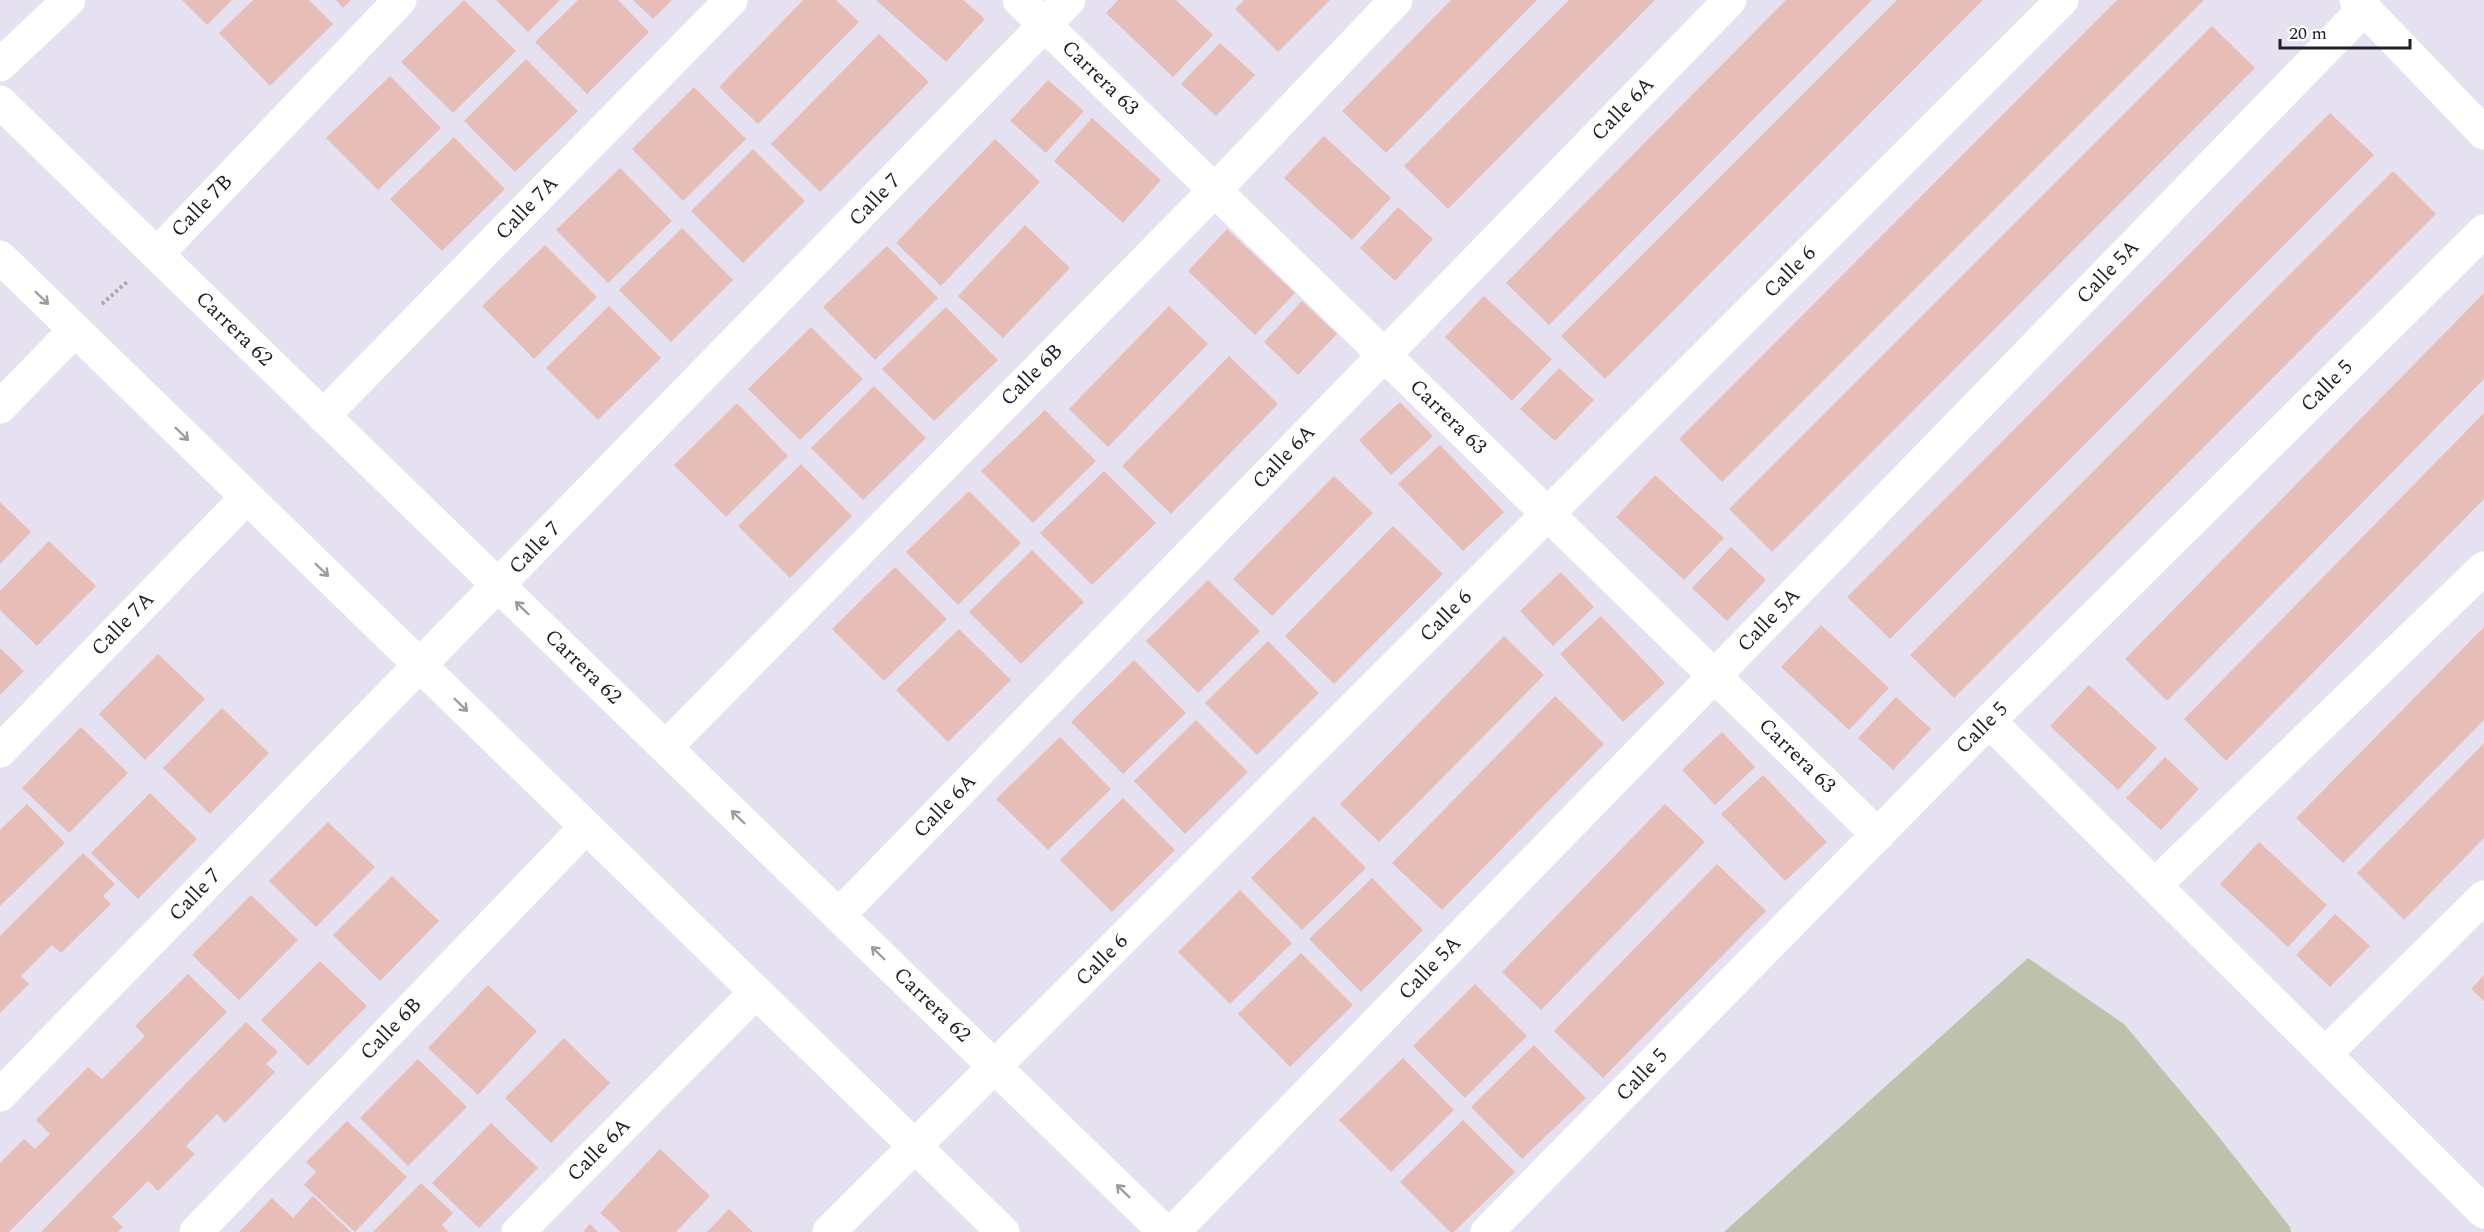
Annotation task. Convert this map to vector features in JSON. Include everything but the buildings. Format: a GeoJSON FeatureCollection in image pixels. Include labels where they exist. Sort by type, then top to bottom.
{"type":"FeatureCollection","features":[{"type":"Feature","properties":{"kind":"street"},"geometry":{"type":"LineString","coordinates":[[0,65],[69,0]]}},
{"type":"Feature","properties":{"kind":"street","name":"Calle 7B"},"geometry":{"type":"LineString","coordinates":[[157,254],[400,0]]}},
{"type":"Feature","properties":{"kind":"street","name":"Calle 7A"},"geometry":{"type":"LineString","coordinates":[[323,416],[731,0]]}},
{"type":"Feature","properties":{"kind":"street","name":"Carrera 63"},"geometry":{"type":"LineString","coordinates":[[1019,0],[1878,835]]}},
{"type":"Feature","properties":{"kind":"street","name":"Calle 7"},"geometry":{"type":"LineString","coordinates":[[0,1095],[1069,0]]}},
{"type":"Feature","properties":{"kind":"street","name":"Calle 6B"},"geometry":{"type":"LineString","coordinates":[[666,747],[1215,190],[1396,0]]}},
{"type":"Feature","properties":{"kind":"street","name":"Calle 6A"},"geometry":{"type":"LineString","coordinates":[[839,915],[1730,0]]}},
{"type":"Feature","properties":{"kind":"street","name":"Calle 6"},"geometry":{"type":"LineString","coordinates":[[830,1232],[2062,0]]}},
{"type":"Feature","properties":{"kind":"street"},"geometry":{"type":"LineString","coordinates":[[2360,4],[2484,133]]}},
{"type":"Feature","properties":{"kind":"street","name":"Calle 5A"},"geometry":{"type":"LineString","coordinates":[[1173,1232],[1714,675],[2360,4]]}},
{"type":"Feature","properties":{"kind":"street","name":"Carrera 62"},"geometry":{"type":"LineString","coordinates":[[0,102],[1165,1232]]}},
{"type":"Feature","properties":{"kind":"street","name":"Calle 5"},"geometry":{"type":"LineString","coordinates":[[1487,1232],[1989,721],[2484,231]]}},
{"type":"Feature","properties":{"kind":"street"},"geometry":{"type":"LineString","coordinates":[[0,257],[1003,1232]]}},
{"type":"Feature","properties":{"kind":"street"},"geometry":{"type":"LineString","coordinates":[[0,407],[75,330]]}},
{"type":"Feature","properties":{"kind":"street","name":"Calle 7A"},"geometry":{"type":"LineString","coordinates":[[0,751],[246,497]]}},
{"type":"Feature","properties":{"kind":"street"},"geometry":{"type":"LineString","coordinates":[[2155,885],[2484,568]]}},
{"type":"Feature","properties":{"kind":"street"},"geometry":{"type":"LineString","coordinates":[[1989,721],[2484,1212]]}},
{"type":"Feature","properties":{"kind":"street","name":"Calle 6B"},"geometry":{"type":"LineString","coordinates":[[196,1232],[586,827]]}},
{"type":"Feature","properties":{"kind":"street"},"geometry":{"type":"LineString","coordinates":[[2325,1054],[2484,897]]}},
{"type":"Feature","properties":{"kind":"street","name":"Calle 6A"},"geometry":{"type":"LineString","coordinates":[[518,1232],[756,992]]}},
{"type":"Feature","properties":{"kind":"path","name":"Calle 7B"},"geometry":{"type":"LineString","coordinates":[[75,330],[157,254]]}},
{"type":"Feature","properties":{"kind":"green space"},"geometry":{"type":"Polygon","coordinates":[[[2028,958],[2124,1024],[2214,1131],[2290,1227],[2291,1232],[1724,1232],[2028,958]]]}}]}
